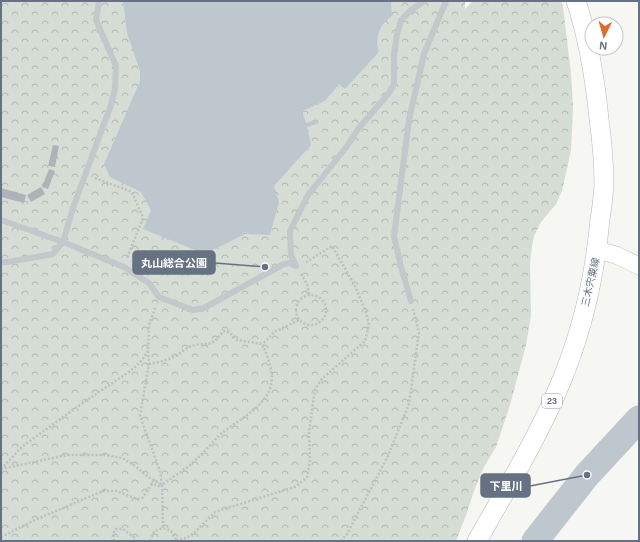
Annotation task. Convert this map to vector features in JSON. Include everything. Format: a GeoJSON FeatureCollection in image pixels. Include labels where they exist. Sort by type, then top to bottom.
{"type":"FeatureCollection","features":[{"type":"Feature","properties":{"kind":"main road","name":"三木宍粟線"},"geometry":{"type":"LineString","coordinates":[[477,541],[533,440],[558,389],[576,340],[597,250],[604,186],[602,139],[589,46],[576,1]]}},
{"type":"Feature","properties":{"kind":"street"},"geometry":{"type":"LineString","coordinates":[[597,250],[616,254],[639,266]]}},
{"type":"Feature","properties":{"kind":"lane"},"geometry":{"type":"LineString","coordinates":[[1,262],[53,254],[63,242],[74,205],[116,89],[116,66],[96,20],[99,1]]}},
{"type":"Feature","properties":{"kind":"lane"},"geometry":{"type":"LineString","coordinates":[[1,220],[63,242],[124,267],[149,283],[159,297],[193,310],[204,308],[284,264],[289,263],[296,266],[291,255],[290,231],[308,195],[394,84],[394,55],[401,20],[410,11],[424,1]]}},
{"type":"Feature","properties":{"kind":"lane"},"geometry":{"type":"LineString","coordinates":[[411,301],[394,236],[411,112],[424,54],[446,1]]}},
{"type":"Feature","properties":{"kind":"path"},"geometry":{"type":"LineString","coordinates":[[85,174],[132,192],[143,218],[124,267]]}},
{"type":"Feature","properties":{"kind":"path"},"geometry":{"type":"LineString","coordinates":[[150,541],[154,532],[163,528],[173,532],[176,540],[186,538],[193,534],[215,512],[282,492],[297,486],[307,477],[310,461],[309,432],[315,389],[322,379],[364,342],[369,326],[366,312],[354,284],[332,246],[303,265]]}},
{"type":"Feature","properties":{"kind":"path"},"geometry":{"type":"LineString","coordinates":[[297,269],[307,284],[309,295]]}},
{"type":"Feature","properties":{"kind":"path"},"geometry":{"type":"LineString","coordinates":[[309,295],[320,297],[326,305],[326,316],[320,323],[315,326],[305,324],[300,320],[296,313],[300,299],[309,295]]}},
{"type":"Feature","properties":{"kind":"path"},"geometry":{"type":"LineString","coordinates":[[159,297],[149,325],[149,364],[140,416],[160,471],[162,485],[163,528]]}},
{"type":"Feature","properties":{"kind":"path"},"geometry":{"type":"LineString","coordinates":[[340,541],[347,534],[388,456],[409,404],[419,332],[411,301]]}},
{"type":"Feature","properties":{"kind":"path"},"geometry":{"type":"LineString","coordinates":[[263,344],[274,332],[300,320]]}},
{"type":"Feature","properties":{"kind":"path"},"geometry":{"type":"LineString","coordinates":[[149,364],[164,361],[191,346],[207,345],[215,342],[223,331],[229,332],[237,340],[263,344]]}},
{"type":"Feature","properties":{"kind":"path"},"geometry":{"type":"LineString","coordinates":[[1,537],[37,519],[103,491],[116,491],[137,499],[142,498],[152,484],[159,486],[162,485],[189,466],[217,438],[265,399],[272,385],[272,377],[269,361],[263,344]]}},
{"type":"Feature","properties":{"kind":"path"},"geometry":{"type":"LineString","coordinates":[[1,469],[23,446],[133,369],[148,352]]}},
{"type":"Feature","properties":{"kind":"path"},"geometry":{"type":"LineString","coordinates":[[1,469],[67,454],[105,455],[122,458],[134,465],[148,478],[162,485]]}},
{"type":"Feature","properties":{"kind":"path"},"geometry":{"type":"LineString","coordinates":[[114,541],[114,532],[116,529],[123,529],[135,538],[135,541]]}},
{"type":"Feature","properties":{"kind":"green space"},"geometry":{"type":"Polygon","coordinates":[[[1,1],[465,1],[465,9],[473,1],[561,1],[571,73],[573,107],[571,150],[562,191],[556,204],[541,222],[534,236],[530,262],[531,316],[526,345],[510,405],[496,447],[484,467],[456,541],[1,541],[1,1]]]}},
{"type":"Feature","properties":{"kind":"shaded area"},"geometry":{"type":"Polygon","coordinates":[[[123,1],[391,1],[392,16],[387,20],[379,32],[377,41],[378,53],[345,89],[339,84],[325,101],[302,111],[306,123],[315,120],[317,124],[307,127],[311,145],[274,186],[279,202],[270,235],[245,234],[205,254],[143,229],[151,210],[141,192],[110,177],[104,164],[140,81],[140,71],[127,33],[123,1]]]}},
{"type":"Feature","properties":{"kind":"building"},"geometry":{"type":"Polygon","coordinates":[[[53,145],[59,146],[55,167],[48,166],[53,145]]]}},
{"type":"Feature","properties":{"kind":"building"},"geometry":{"type":"Polygon","coordinates":[[[49,169],[55,171],[48,189],[42,187],[49,169]]]}},
{"type":"Feature","properties":{"kind":"building"},"geometry":{"type":"Polygon","coordinates":[[[41,187],[45,194],[31,202],[27,195],[41,187]]]}},
{"type":"Feature","properties":{"kind":"building"},"geometry":{"type":"Polygon","coordinates":[[[1,188],[26,195],[24,203],[1,197],[1,188]]]}},
{"type":"Feature","properties":{"kind":"waterway"},"geometry":{"type":"LineString","coordinates":[[535,541],[587,475],[639,419]]}},
{"type":"Feature","properties":{"kind":"place","name":"丸山総合公園"},"geometry":{"type":"Point","coordinates":[265,267]}},
{"type":"Feature","properties":{"kind":"place","name":"下里川"},"geometry":{"type":"Point","coordinates":[587,475]}}]}
